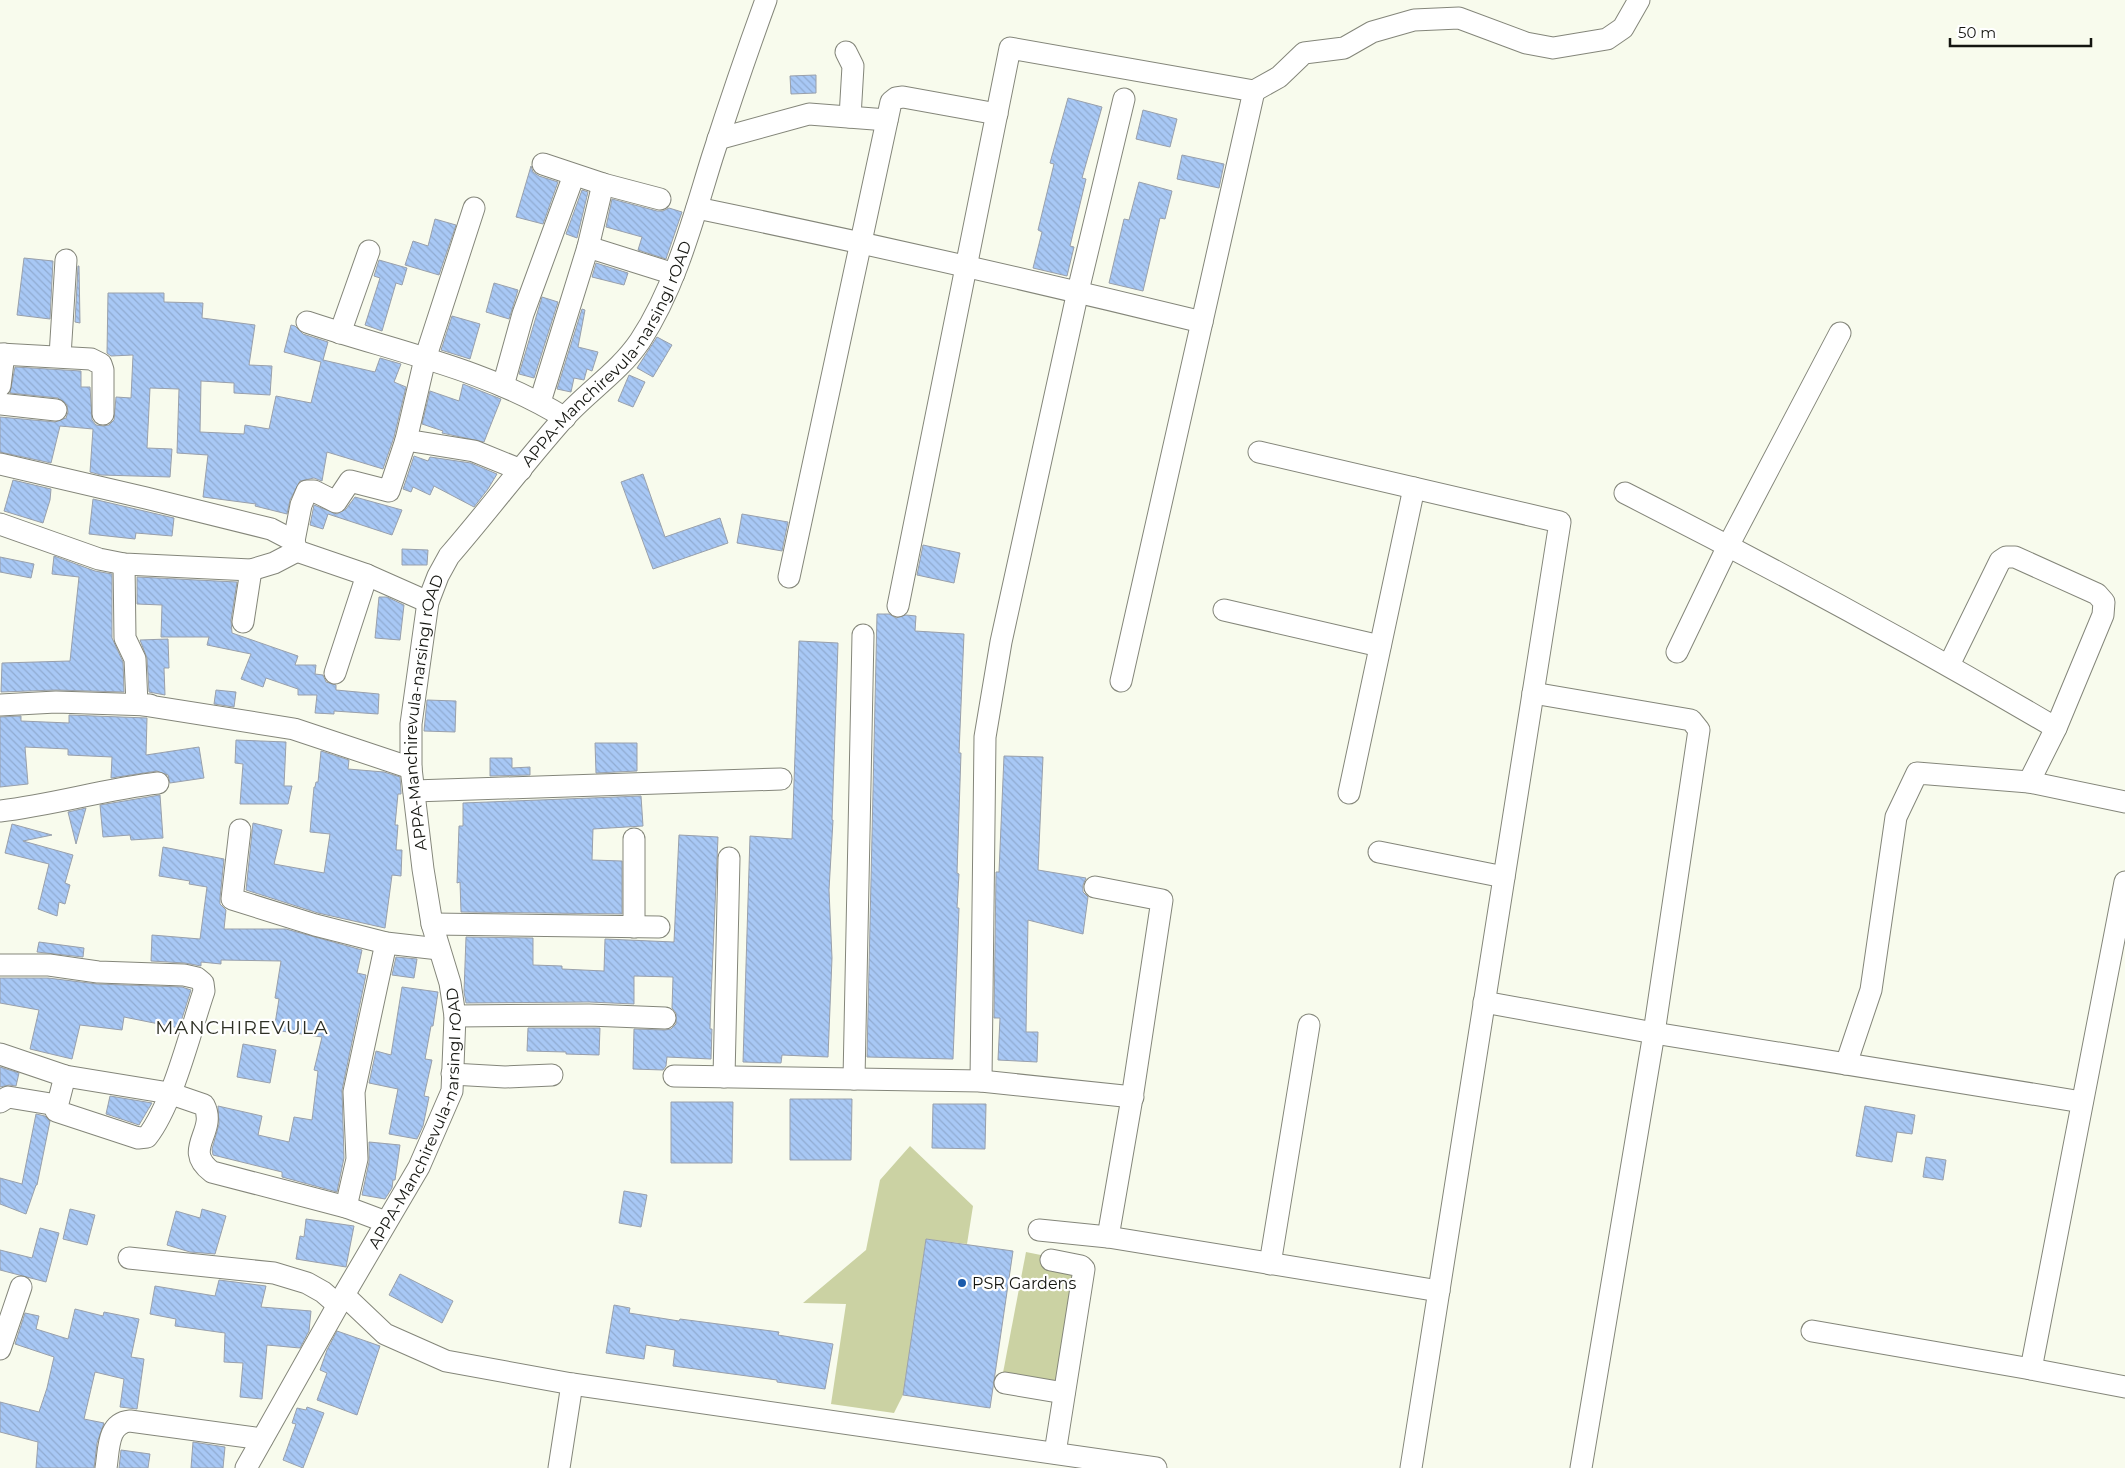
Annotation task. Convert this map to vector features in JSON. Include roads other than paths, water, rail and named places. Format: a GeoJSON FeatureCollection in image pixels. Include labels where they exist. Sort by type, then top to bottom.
{"type":"FeatureCollection","features":[{"type":"Feature","properties":{"kind":"street","name":"APPA-Manchirevula-narsingI rOAD"},"geometry":{"type":"LineString","coordinates":[[246,1468],[419,1167],[452,1091],[455,1016],[450,983],[432,924],[423,870],[411,768],[411,724],[428,602],[438,576],[449,556],[564,418],[622,364],[640,341],[674,274],[697,208],[734,85],[766,0]]}},
{"type":"Feature","properties":{"kind":"street"},"geometry":{"type":"LineString","coordinates":[[898,606],[1010,48],[1254,91],[1279,77],[1304,53],[1344,48],[1372,32],[1414,20],[1459,18],[1526,43],[1553,48],[1608,39],[1624,28],[1639,0]]}},
{"type":"Feature","properties":{"kind":"street"},"geometry":{"type":"LineString","coordinates":[[846,52],[853,66],[850,117]]}},
{"type":"Feature","properties":{"kind":"street"},"geometry":{"type":"LineString","coordinates":[[1121,681],[1254,91]]}},
{"type":"Feature","properties":{"kind":"street"},"geometry":{"type":"LineString","coordinates":[[789,577],[891,102],[896,98],[903,97],[997,114]]}},
{"type":"Feature","properties":{"kind":"street"},"geometry":{"type":"LineString","coordinates":[[981,1081],[985,737],[1001,642],[1078,291],[1124,99]]}},
{"type":"Feature","properties":{"kind":"street"},"geometry":{"type":"LineString","coordinates":[[718,140],[809,114],[887,120]]}},
{"type":"Feature","properties":{"kind":"street"},"geometry":{"type":"LineString","coordinates":[[543,164],[603,184],[660,199]]}},
{"type":"Feature","properties":{"kind":"street"},"geometry":{"type":"LineString","coordinates":[[503,386],[523,314],[574,175]]}},
{"type":"Feature","properties":{"kind":"street"},"geometry":{"type":"LineString","coordinates":[[540,402],[588,247],[603,184]]}},
{"type":"Feature","properties":{"kind":"street"},"geometry":{"type":"LineString","coordinates":[[0,524],[99,559],[124,564],[251,570],[274,563],[295,546],[301,505],[308,491],[314,491],[336,502],[350,481],[388,491],[406,440],[425,358],[474,208]]}},
{"type":"Feature","properties":{"kind":"street"},"geometry":{"type":"LineString","coordinates":[[697,208],[1078,291],[1202,322]]}},
{"type":"Feature","properties":{"kind":"street"},"geometry":{"type":"LineString","coordinates":[[588,247],[674,274]]}},
{"type":"Feature","properties":{"kind":"street"},"geometry":{"type":"LineString","coordinates":[[340,333],[369,251]]}},
{"type":"Feature","properties":{"kind":"street"},"geometry":{"type":"LineString","coordinates":[[60,356],[66,260]]}},
{"type":"Feature","properties":{"kind":"street"},"geometry":{"type":"LineString","coordinates":[[307,322],[425,358],[503,386],[540,402],[564,418]]}},
{"type":"Feature","properties":{"kind":"street"},"geometry":{"type":"LineString","coordinates":[[1677,652],[1728,546],[1840,333]]}},
{"type":"Feature","properties":{"kind":"street"},"geometry":{"type":"LineString","coordinates":[[0,386],[2,354],[91,358],[101,364],[104,370],[102,414]]}},
{"type":"Feature","properties":{"kind":"street"},"geometry":{"type":"LineString","coordinates":[[0,404],[56,410]]}},
{"type":"Feature","properties":{"kind":"street"},"geometry":{"type":"LineString","coordinates":[[406,440],[474,451],[521,470]]}},
{"type":"Feature","properties":{"kind":"street"},"geometry":{"type":"LineString","coordinates":[[1259,452],[1560,522],[1411,1468]]}},
{"type":"Feature","properties":{"kind":"street"},"geometry":{"type":"LineString","coordinates":[[0,464],[271,529],[295,546],[428,602]]}},
{"type":"Feature","properties":{"kind":"street"},"geometry":{"type":"LineString","coordinates":[[1349,793],[1414,488]]}},
{"type":"Feature","properties":{"kind":"street"},"geometry":{"type":"LineString","coordinates":[[1625,492],[1949,665],[2056,728]]}},
{"type":"Feature","properties":{"kind":"street"},"geometry":{"type":"LineString","coordinates":[[1949,665],[2000,561],[2006,556],[2015,557],[2097,594],[2104,602],[2103,615],[2056,728],[2029,782]]}},
{"type":"Feature","properties":{"kind":"street"},"geometry":{"type":"LineString","coordinates":[[124,564],[126,638],[135,659],[137,704]]}},
{"type":"Feature","properties":{"kind":"street"},"geometry":{"type":"LineString","coordinates":[[243,622],[251,570]]}},
{"type":"Feature","properties":{"kind":"street"},"geometry":{"type":"LineString","coordinates":[[335,673],[367,575]]}},
{"type":"Feature","properties":{"kind":"street"},"geometry":{"type":"LineString","coordinates":[[1224,610],[1380,646]]}},
{"type":"Feature","properties":{"kind":"street"},"geometry":{"type":"LineString","coordinates":[[854,1079],[863,635]]}},
{"type":"Feature","properties":{"kind":"street"},"geometry":{"type":"LineString","coordinates":[[1533,693],[1691,720],[1699,730],[1654,1033],[1581,1468]]}},
{"type":"Feature","properties":{"kind":"street"},"geometry":{"type":"LineString","coordinates":[[0,705],[56,702],[188,705]]}},
{"type":"Feature","properties":{"kind":"street"},"geometry":{"type":"LineString","coordinates":[[137,704],[294,729],[411,768]]}},
{"type":"Feature","properties":{"kind":"street"},"geometry":{"type":"LineString","coordinates":[[1846,1064],[1871,990],[1896,817],[1917,773],[2029,782],[2125,802]]}},
{"type":"Feature","properties":{"kind":"street"},"geometry":{"type":"LineString","coordinates":[[414,791],[781,779]]}},
{"type":"Feature","properties":{"kind":"street"},"geometry":{"type":"LineString","coordinates":[[0,811],[117,788],[158,783]]}},
{"type":"Feature","properties":{"kind":"street"},"geometry":{"type":"LineString","coordinates":[[240,830],[232,899],[315,925],[386,943],[439,950]]}},
{"type":"Feature","properties":{"kind":"street"},"geometry":{"type":"LineString","coordinates":[[634,839],[634,927]]}},
{"type":"Feature","properties":{"kind":"street"},"geometry":{"type":"LineString","coordinates":[[1379,852],[1504,877]]}},
{"type":"Feature","properties":{"kind":"street"},"geometry":{"type":"LineString","coordinates":[[724,1077],[729,858]]}},
{"type":"Feature","properties":{"kind":"street"},"geometry":{"type":"LineString","coordinates":[[2031,1369],[2125,882]]}},
{"type":"Feature","properties":{"kind":"street"},"geometry":{"type":"LineString","coordinates":[[1095,887],[1162,900],[1133,1097],[1108,1237]]}},
{"type":"Feature","properties":{"kind":"street"},"geometry":{"type":"LineString","coordinates":[[432,924],[658,927]]}},
{"type":"Feature","properties":{"kind":"street"},"geometry":{"type":"LineString","coordinates":[[346,1206],[358,1159],[354,1092],[386,943]]}},
{"type":"Feature","properties":{"kind":"street"},"geometry":{"type":"LineString","coordinates":[[0,965],[49,965],[98,972],[184,975],[197,978],[203,983],[204,991],[170,1093],[147,1137],[142,1138],[56,1111],[65,1076]]}},
{"type":"Feature","properties":{"kind":"street"},"geometry":{"type":"LineString","coordinates":[[1484,1002],[1654,1033],[2082,1102]]}},
{"type":"Feature","properties":{"kind":"street"},"geometry":{"type":"LineString","coordinates":[[455,1016],[589,1015],[665,1018]]}},
{"type":"Feature","properties":{"kind":"street"},"geometry":{"type":"LineString","coordinates":[[1270,1264],[1308,1025]]}},
{"type":"Feature","properties":{"kind":"street"},"geometry":{"type":"LineString","coordinates":[[0,1054],[65,1076],[170,1093],[204,1104],[208,1112],[207,1122],[198,1156],[202,1164],[212,1172],[346,1206],[386,1222]]}},
{"type":"Feature","properties":{"kind":"street"},"geometry":{"type":"LineString","coordinates":[[452,1074],[506,1077],[552,1075]]}},
{"type":"Feature","properties":{"kind":"street"},"geometry":{"type":"LineString","coordinates":[[674,1076],[981,1081],[1133,1097]]}},
{"type":"Feature","properties":{"kind":"street"},"geometry":{"type":"LineString","coordinates":[[0,1102],[8,1097],[57,1106]]}},
{"type":"Feature","properties":{"kind":"street"},"geometry":{"type":"LineString","coordinates":[[1040,1230],[1108,1237],[1439,1291]]}},
{"type":"Feature","properties":{"kind":"street"},"geometry":{"type":"LineString","coordinates":[[129,1258],[274,1273],[307,1283],[341,1300],[385,1334],[446,1361],[572,1384],[1055,1453],[1080,1462],[1156,1468]]}},
{"type":"Feature","properties":{"kind":"street"},"geometry":{"type":"LineString","coordinates":[[1051,1260],[1081,1266],[1084,1269],[1055,1453]]}},
{"type":"Feature","properties":{"kind":"street"},"geometry":{"type":"LineString","coordinates":[[0,1349],[21,1287]]}},
{"type":"Feature","properties":{"kind":"street"},"geometry":{"type":"LineString","coordinates":[[1812,1331],[2125,1387]]}},
{"type":"Feature","properties":{"kind":"street"},"geometry":{"type":"LineString","coordinates":[[1005,1383],[1064,1393]]}},
{"type":"Feature","properties":{"kind":"street"},"geometry":{"type":"LineString","coordinates":[[559,1468],[572,1384]]}},
{"type":"Feature","properties":{"kind":"street"},"geometry":{"type":"LineString","coordinates":[[106,1468],[112,1430],[122,1422],[130,1421],[262,1439]]}},
{"type":"Feature","properties":{"kind":"place","name":"PSR Gardens"},"geometry":{"type":"Point","coordinates":[962,1283]}},
{"type":"Feature","properties":{"kind":"district","name":"MANCHIREVULA"},"geometry":{"type":"Point","coordinates":[242,1027]}}]}
